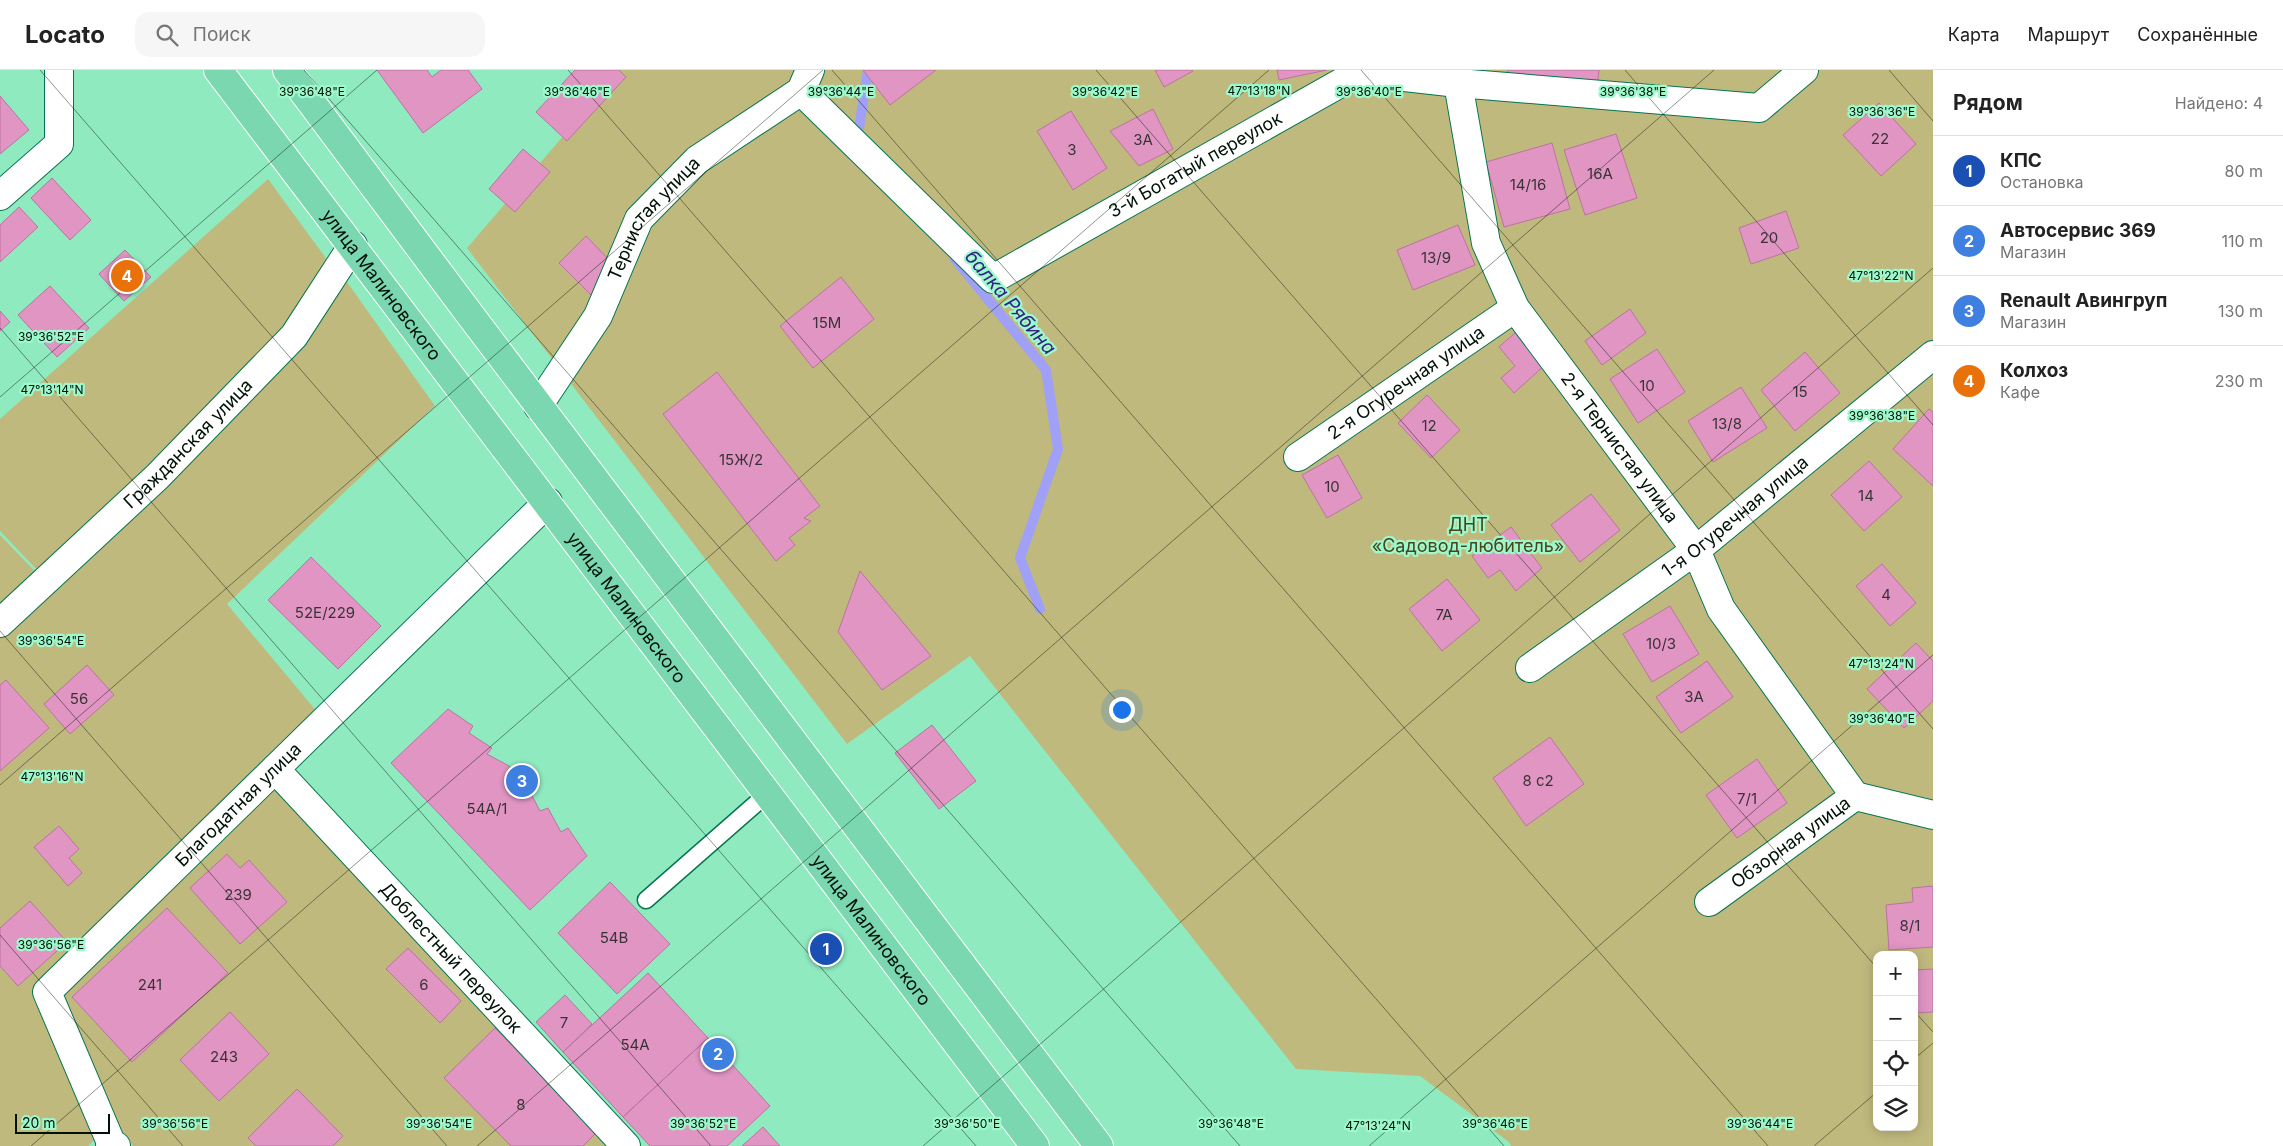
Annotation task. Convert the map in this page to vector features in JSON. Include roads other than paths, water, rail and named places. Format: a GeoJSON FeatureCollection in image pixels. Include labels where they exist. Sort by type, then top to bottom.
{"type":"FeatureCollection","features":[{"type":"Feature","properties":{"kind":"highway","name":"улица Малиновского"},"geometry":{"type":"LineString","coordinates":[[218,70],[353,245],[1035,1146]]}},
{"type":"Feature","properties":{"kind":"highway"},"geometry":{"type":"LineString","coordinates":[[287,70],[538,406],[1099,1146]]}},
{"type":"Feature","properties":{"kind":"street"},"geometry":{"type":"LineString","coordinates":[[0,196],[59,144],[59,70]]}},
{"type":"Feature","properties":{"kind":"street","name":"3-й Богатый переулок"},"geometry":{"type":"LineString","coordinates":[[805,80],[994,279],[1360,72],[1458,76],[1759,108],[1804,70]]}},
{"type":"Feature","properties":{"kind":"street","name":"2-я Тернистая улица"},"geometry":{"type":"LineString","coordinates":[[1458,76],[1486,243],[1516,308],[1696,550],[1721,609],[1855,796]]}},
{"type":"Feature","properties":{"kind":"street","name":"Тернистая улица"},"geometry":{"type":"LineString","coordinates":[[538,406],[598,316],[640,219],[697,160],[805,80]]}},
{"type":"Feature","properties":{"kind":"street","name":"Гражданская улица"},"geometry":{"type":"LineString","coordinates":[[0,623],[157,477],[294,336],[353,245]]}},
{"type":"Feature","properties":{"kind":"street","name":"2-я Огуречная улица"},"geometry":{"type":"LineString","coordinates":[[1298,457],[1516,308]]}},
{"type":"Feature","properties":{"kind":"street","name":"1-я Огуречная улица"},"geometry":{"type":"LineString","coordinates":[[1530,668],[1696,550],[1933,355]]}},
{"type":"Feature","properties":{"kind":"street","name":"Благодатная улица"},"geometry":{"type":"LineString","coordinates":[[112,1146],[47,992],[548,502]]}},
{"type":"Feature","properties":{"kind":"street","name":"Доблестный переулок"},"geometry":{"type":"LineString","coordinates":[[274,769],[626,1146]]}},
{"type":"Feature","properties":{"kind":"street","name":"Обзорная улица"},"geometry":{"type":"LineString","coordinates":[[1710,902],[1855,796],[1933,815]]}},
{"type":"Feature","properties":{"kind":"lane"},"geometry":{"type":"LineString","coordinates":[[646,900],[768,793]]}},
{"type":"Feature","properties":{"kind":"waterway","name":"балка Рябина"},"geometry":{"type":"LineString","coordinates":[[857,141],[868,70]]}},
{"type":"Feature","properties":{"kind":"waterway","name":"балка Рябина"},"geometry":{"type":"LineString","coordinates":[[955,259],[1046,370],[1058,449],[1020,558],[1040,609]]}},
{"type":"Feature","properties":{"kind":"place","name":"Колхоз"},"geometry":{"type":"Point","coordinates":[127,276]}},
{"type":"Feature","properties":{"kind":"place","name":"Renault Авингруп"},"geometry":{"type":"Point","coordinates":[522,781]}},
{"type":"Feature","properties":{"kind":"place","name":"КПС"},"geometry":{"type":"Point","coordinates":[826,949]}},
{"type":"Feature","properties":{"kind":"place","name":"Автосервис 369"},"geometry":{"type":"Point","coordinates":[718,1054]}},
{"type":"Feature","properties":{"kind":"park label","name":"ДНТ «Садовод-любитель»"},"geometry":{"type":"Point","coordinates":[1468,535]}}]}
